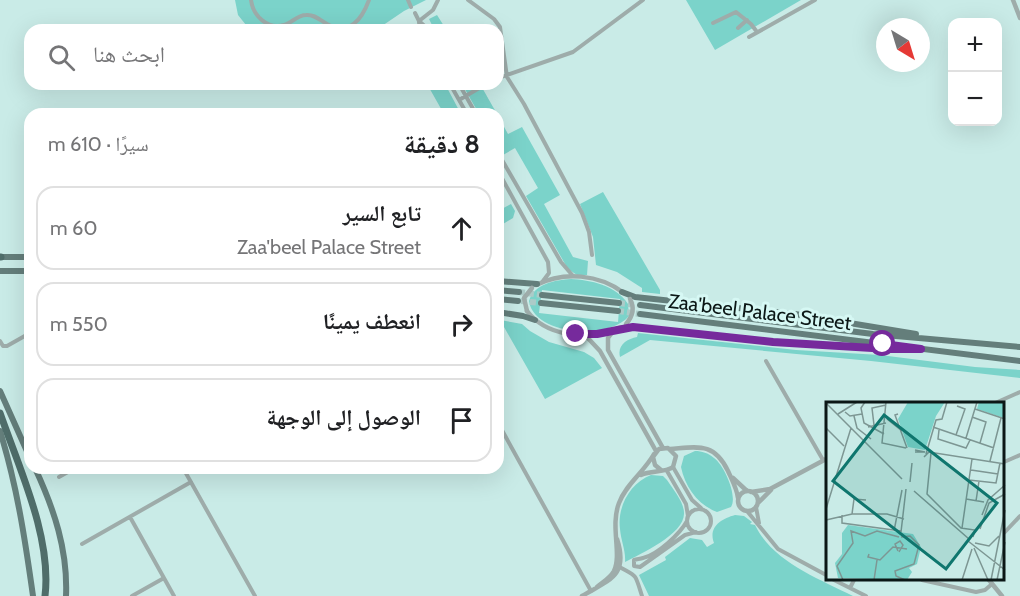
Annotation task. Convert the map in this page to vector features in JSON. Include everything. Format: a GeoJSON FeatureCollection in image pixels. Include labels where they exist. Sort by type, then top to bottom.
{"type":"FeatureCollection","features":[{"type":"Feature","properties":{"kind":"highway"},"geometry":{"type":"LineString","coordinates":[[0,413],[41,534],[46,571],[45,596]]}},
{"type":"Feature","properties":{"kind":"main road"},"geometry":{"type":"LineString","coordinates":[[0,257],[24,257]]}},
{"type":"Feature","properties":{"kind":"main road"},"geometry":{"type":"LineString","coordinates":[[0,271],[24,271]]}},
{"type":"Feature","properties":{"kind":"main road"},"geometry":{"type":"LineString","coordinates":[[504,282],[537,285]]}},
{"type":"Feature","properties":{"kind":"main road"},"geometry":{"type":"LineString","coordinates":[[504,291],[519,292]]}},
{"type":"Feature","properties":{"kind":"main road"},"geometry":{"type":"LineString","coordinates":[[622,292],[635,297],[795,314],[881,327],[909,332],[925,338]]}},
{"type":"Feature","properties":{"kind":"main road"},"geometry":{"type":"LineString","coordinates":[[542,295],[619,303]]}},
{"type":"Feature","properties":{"kind":"main road"},"geometry":{"type":"LineString","coordinates":[[504,300],[518,301]]}},
{"type":"Feature","properties":{"kind":"main road"},"geometry":{"type":"LineString","coordinates":[[541,303],[618,311]]}},
{"type":"Feature","properties":{"kind":"main road","name":"Zaa'beel Palace Street"},"geometry":{"type":"LineString","coordinates":[[640,305],[795,325],[1020,347]]}},
{"type":"Feature","properties":{"kind":"main road"},"geometry":{"type":"LineString","coordinates":[[504,313],[536,320]]}},
{"type":"Feature","properties":{"kind":"main road","name":"Zaa'beel Palace Street"},"geometry":{"type":"LineString","coordinates":[[640,314],[1020,361]]}},
{"type":"Feature","properties":{"kind":"main road"},"geometry":{"type":"LineString","coordinates":[[616,330],[633,327],[817,345],[921,349]]}},
{"type":"Feature","properties":{"kind":"main road"},"geometry":{"type":"LineString","coordinates":[[0,391],[24,445]]}},
{"type":"Feature","properties":{"kind":"main road"},"geometry":{"type":"LineString","coordinates":[[0,431],[23,520],[33,596]]}},
{"type":"Feature","properties":{"kind":"main road"},"geometry":{"type":"LineString","coordinates":[[38,474],[61,535],[66,566],[66,596]]}},
{"type":"Feature","properties":{"kind":"street"},"geometry":{"type":"LineString","coordinates":[[251,0],[256,15],[270,24]]}},
{"type":"Feature","properties":{"kind":"street"},"geometry":{"type":"LineString","coordinates":[[352,24],[360,19],[369,0]]}},
{"type":"Feature","properties":{"kind":"street"},"geometry":{"type":"LineString","coordinates":[[408,0],[411,7]]}},
{"type":"Feature","properties":{"kind":"street"},"geometry":{"type":"LineString","coordinates":[[419,21],[433,10],[438,0]]}},
{"type":"Feature","properties":{"kind":"street"},"geometry":{"type":"LineString","coordinates":[[468,0],[498,24]]}},
{"type":"Feature","properties":{"kind":"street"},"geometry":{"type":"LineString","coordinates":[[506,74],[568,55],[644,0]]}},
{"type":"Feature","properties":{"kind":"street"},"geometry":{"type":"LineString","coordinates":[[749,37],[815,0]]}},
{"type":"Feature","properties":{"kind":"street"},"geometry":{"type":"LineString","coordinates":[[1013,0],[1020,18]]}},
{"type":"Feature","properties":{"kind":"street"},"geometry":{"type":"LineString","coordinates":[[712,23],[733,12],[738,12],[757,32]]}},
{"type":"Feature","properties":{"kind":"street"},"geometry":{"type":"LineString","coordinates":[[415,13],[419,24]]}},
{"type":"Feature","properties":{"kind":"street"},"geometry":{"type":"LineString","coordinates":[[287,24],[300,16],[308,15],[329,24]]}},
{"type":"Feature","properties":{"kind":"street"},"geometry":{"type":"LineString","coordinates":[[738,28],[747,20]]}},
{"type":"Feature","properties":{"kind":"street"},"geometry":{"type":"LineString","coordinates":[[419,21],[422,24]]}},
{"type":"Feature","properties":{"kind":"street"},"geometry":{"type":"LineString","coordinates":[[504,58],[506,74],[582,213],[589,232],[592,255]]}},
{"type":"Feature","properties":{"kind":"street"},"geometry":{"type":"LineString","coordinates":[[453,90],[463,108]]}},
{"type":"Feature","properties":{"kind":"street"},"geometry":{"type":"LineString","coordinates":[[463,90],[473,108]]}},
{"type":"Feature","properties":{"kind":"street"},"geometry":{"type":"LineString","coordinates":[[459,100],[475,90]]}},
{"type":"Feature","properties":{"kind":"street"},"geometry":{"type":"LineString","coordinates":[[504,163],[563,265],[573,276]]}},
{"type":"Feature","properties":{"kind":"street"},"geometry":{"type":"LineString","coordinates":[[504,182],[548,262],[549,273],[537,285],[524,298],[527,311],[536,320],[556,331],[585,335],[616,330],[631,318],[633,310],[630,299],[622,292],[598,280],[573,276],[560,277],[537,285]]}},
{"type":"Feature","properties":{"kind":"street"},"geometry":{"type":"LineString","coordinates":[[616,330],[607,342],[609,354],[663,448]]}},
{"type":"Feature","properties":{"kind":"street"},"geometry":{"type":"LineString","coordinates":[[585,335],[600,351],[655,453],[653,463],[664,470],[686,504],[690,528],[696,532]]}},
{"type":"Feature","properties":{"kind":"street"},"geometry":{"type":"LineString","coordinates":[[0,340],[3,346],[7,346],[24,336]]}},
{"type":"Feature","properties":{"kind":"street"},"geometry":{"type":"LineString","coordinates":[[738,498],[749,491],[764,491],[776,487],[825,459],[766,361]]}},
{"type":"Feature","properties":{"kind":"street"},"geometry":{"type":"LineString","coordinates":[[998,402],[1020,392]]}},
{"type":"Feature","properties":{"kind":"street"},"geometry":{"type":"LineString","coordinates":[[504,434],[591,591]]}},
{"type":"Feature","properties":{"kind":"street"},"geometry":{"type":"LineString","coordinates":[[639,476],[673,466],[676,459],[688,447]]}},
{"type":"Feature","properties":{"kind":"street"},"geometry":{"type":"LineString","coordinates":[[582,596],[612,579],[621,554],[615,533],[618,505],[628,486],[639,476],[655,453],[663,448],[701,447],[712,452],[722,460],[730,474],[737,490],[740,508],[747,511],[768,539],[783,553],[826,575]]}},
{"type":"Feature","properties":{"kind":"street"},"geometry":{"type":"LineString","coordinates":[[670,449],[676,459]]}},
{"type":"Feature","properties":{"kind":"street"},"geometry":{"type":"LineString","coordinates":[[1005,462],[1020,455]]}},
{"type":"Feature","properties":{"kind":"street"},"geometry":{"type":"LineString","coordinates":[[673,466],[692,500],[710,514],[711,524],[705,532],[685,535],[639,568],[634,566],[634,560],[647,557],[663,547],[682,530],[695,509],[702,509]]}},
{"type":"Feature","properties":{"kind":"street"},"geometry":{"type":"LineString","coordinates":[[59,477],[64,474]]}},
{"type":"Feature","properties":{"kind":"street"},"geometry":{"type":"LineString","coordinates":[[186,474],[255,596]]}},
{"type":"Feature","properties":{"kind":"street"},"geometry":{"type":"LineString","coordinates":[[730,474],[756,496],[760,527]]}},
{"type":"Feature","properties":{"kind":"street"},"geometry":{"type":"LineString","coordinates":[[82,544],[191,482]]}},
{"type":"Feature","properties":{"kind":"street"},"geometry":{"type":"LineString","coordinates":[[747,511],[776,487]]}},
{"type":"Feature","properties":{"kind":"street"},"geometry":{"type":"LineString","coordinates":[[1005,532],[1020,516]]}},
{"type":"Feature","properties":{"kind":"street"},"geometry":{"type":"LineString","coordinates":[[130,517],[174,596]]}},
{"type":"Feature","properties":{"kind":"street"},"geometry":{"type":"LineString","coordinates":[[618,566],[629,570],[635,576],[642,596]]}},
{"type":"Feature","properties":{"kind":"street"},"geometry":{"type":"LineString","coordinates":[[132,596],[164,578]]}},
{"type":"Feature","properties":{"kind":"street"},"geometry":{"type":"LineString","coordinates":[[838,581],[866,596]]}},
{"type":"Feature","properties":{"kind":"street"},"geometry":{"type":"LineString","coordinates":[[850,588],[853,581]]}},
{"type":"Feature","properties":{"kind":"street"},"geometry":{"type":"LineString","coordinates":[[930,581],[976,592],[985,590],[990,582],[1002,596]]}},
{"type":"Feature","properties":{"kind":"shaded area"},"geometry":{"type":"Polygon","coordinates":[[[235,0],[426,0],[385,24],[245,24],[238,15],[235,0]]]}},
{"type":"Feature","properties":{"kind":"shaded area"},"geometry":{"type":"Polygon","coordinates":[[[686,0],[801,0],[715,50],[686,0]]]}},
{"type":"Feature","properties":{"kind":"shaded area"},"geometry":{"type":"Polygon","coordinates":[[[437,15],[443,24],[432,24],[429,19],[437,15]]]}},
{"type":"Feature","properties":{"kind":"shaded area"},"geometry":{"type":"Polygon","coordinates":[[[430,90],[448,90],[458,108],[441,108],[430,90]]]}},
{"type":"Feature","properties":{"kind":"shaded area"},"geometry":{"type":"Polygon","coordinates":[[[465,90],[483,90],[494,108],[476,108],[465,90]]]}},
{"type":"Feature","properties":{"kind":"shaded area"},"geometry":{"type":"Polygon","coordinates":[[[504,127],[508,134],[522,127],[560,195],[544,204],[573,257],[588,261],[587,275],[577,275],[568,269],[526,196],[538,188],[515,148],[504,154],[504,127]]]}},
{"type":"Feature","properties":{"kind":"shaded area"},"geometry":{"type":"Polygon","coordinates":[[[603,192],[660,290],[660,294],[642,292],[642,288],[617,272],[596,265],[593,237],[580,204],[603,192]]]}},
{"type":"Feature","properties":{"kind":"shaded area"},"geometry":{"type":"Polygon","coordinates":[[[511,204],[515,211],[513,218],[504,223],[504,208],[511,204]]]}},
{"type":"Feature","properties":{"kind":"shaded area"},"geometry":{"type":"Polygon","coordinates":[[[571,279],[602,285],[617,292],[628,304],[629,316],[619,324],[606,329],[574,331],[544,321],[534,313],[529,301],[535,291],[552,282],[571,279]],[[542,290],[539,313],[618,322],[620,299],[542,290]]]}},
{"type":"Feature","properties":{"kind":"shaded area"},"geometry":{"type":"Polygon","coordinates":[[[504,321],[522,324],[549,342],[584,352],[594,358],[602,368],[545,399],[504,327],[504,321]]]}},
{"type":"Feature","properties":{"kind":"shaded area"},"geometry":{"type":"Polygon","coordinates":[[[638,333],[1020,370],[1020,378],[650,340],[620,357],[621,346],[626,341],[637,337],[638,333]]]}},
{"type":"Feature","properties":{"kind":"shaded area"},"geometry":{"type":"Polygon","coordinates":[[[695,451],[709,455],[722,467],[733,496],[731,507],[717,512],[710,509],[698,500],[689,488],[681,467],[684,456],[695,451]]]}},
{"type":"Feature","properties":{"kind":"shaded area"},"geometry":{"type":"Polygon","coordinates":[[[651,475],[663,476],[675,491],[684,509],[682,521],[670,536],[625,562],[620,521],[623,504],[631,490],[651,475]]]}},
{"type":"Feature","properties":{"kind":"shaded area"},"geometry":{"type":"Polygon","coordinates":[[[735,515],[744,516],[752,522],[750,524],[755,525],[773,549],[798,568],[853,596],[649,596],[639,575],[666,560],[665,557],[690,538],[702,540],[707,547],[714,543],[713,532],[717,524],[735,515]]]}},
{"type":"Feature","properties":{"kind":"tunnel"},"geometry":{"type":"LineString","coordinates":[[519,292],[542,295]]}},
{"type":"Feature","properties":{"kind":"tunnel"},"geometry":{"type":"LineString","coordinates":[[521,301],[541,303]]}},
{"type":"Feature","properties":{"kind":"tunnel"},"geometry":{"type":"LineString","coordinates":[[619,303],[637,305]]}},
{"type":"Feature","properties":{"kind":"tunnel"},"geometry":{"type":"LineString","coordinates":[[618,311],[640,314]]}},
{"type":"Feature","properties":{"kind":"route"},"geometry":{"type":"LineString","coordinates":[[576,334],[597,334],[633,327],[773,342],[921,349],[883,344]]}}]}
